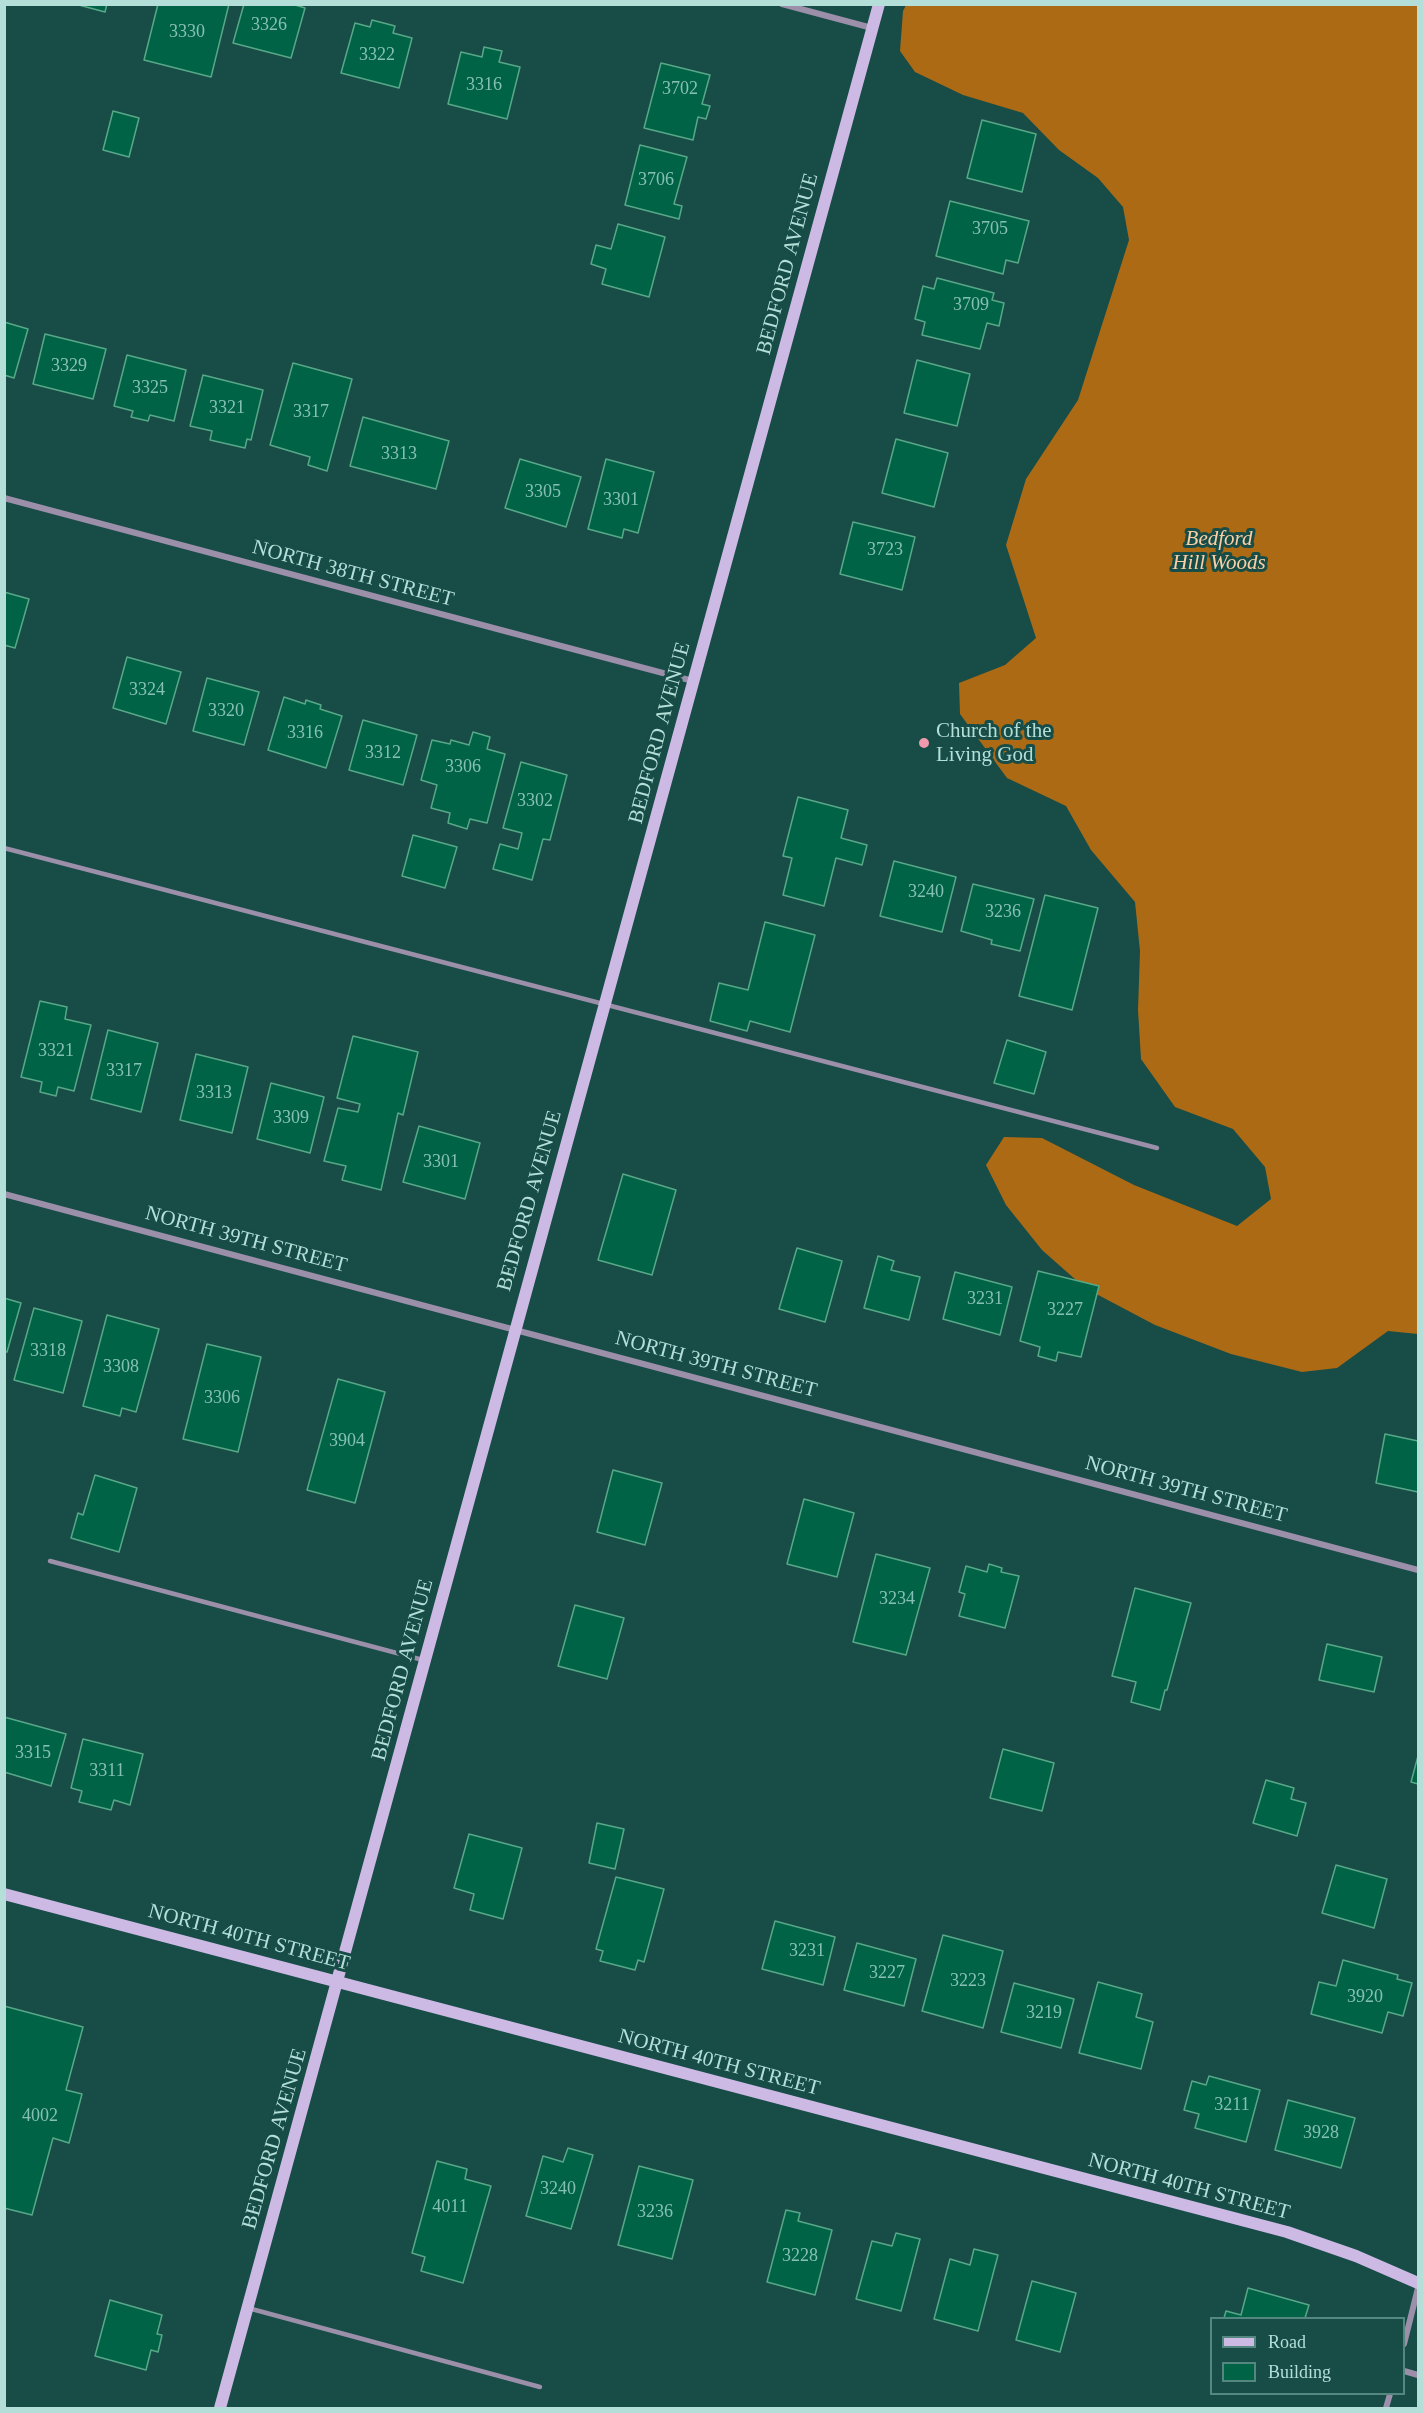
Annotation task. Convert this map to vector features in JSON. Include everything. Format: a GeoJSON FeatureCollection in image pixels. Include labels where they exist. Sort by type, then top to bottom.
{"type":"FeatureCollection","features":[{"type":"Feature","properties":{"kind":"street"},"geometry":{"type":"LineString","coordinates":[[782,4],[873,28]]}},
{"type":"Feature","properties":{"kind":"street","name":"BEDFORD AVENUE"},"geometry":{"type":"LineString","coordinates":[[220,2409],[879,4]]}},
{"type":"Feature","properties":{"kind":"street","name":"NORTH 38TH STREET"},"geometry":{"type":"LineString","coordinates":[[4,498],[694,681]]}},
{"type":"Feature","properties":{"kind":"street","name":"NORTH 39TH STREET"},"geometry":{"type":"LineString","coordinates":[[4,1194],[1419,1569]]}},
{"type":"Feature","properties":{"kind":"street","name":"NORTH 40TH STREET"},"geometry":{"type":"LineString","coordinates":[[4,1894],[1287,2232],[1356,2256],[1419,2283]]}},
{"type":"Feature","properties":{"kind":"street"},"geometry":{"type":"LineString","coordinates":[[1405,2340],[1419,2288]]}},
{"type":"Feature","properties":{"kind":"lane"},"geometry":{"type":"LineString","coordinates":[[4,848],[1157,1148]]}},
{"type":"Feature","properties":{"kind":"lane"},"geometry":{"type":"LineString","coordinates":[[50,1561],[425,1660]]}},
{"type":"Feature","properties":{"kind":"lane"},"geometry":{"type":"LineString","coordinates":[[248,2308],[540,2387]]}},
{"type":"Feature","properties":{"kind":"green space","name":"Bedford Hill Woods"},"geometry":{"type":"Polygon","coordinates":[[[906,5],[1418,5],[1418,1334],[1388,1331],[1337,1368],[1302,1372],[1231,1354],[1155,1325],[1085,1288],[1042,1250],[1006,1205],[986,1165],[1004,1137],[1042,1138],[1134,1185],[1237,1226],[1271,1199],[1265,1167],[1233,1129],[1175,1107],[1141,1059],[1138,1010],[1140,951],[1135,902],[1091,850],[1066,806],[1007,778],[960,714],[959,683],[1005,665],[1036,638],[1006,545],[1026,479],[1078,400],[1129,240],[1123,207],[1098,178],[1059,150],[1023,113],[963,95],[915,72],[900,51],[903,11],[906,5]]]}},
{"type":"Feature","properties":{"kind":"building"},"geometry":{"type":"Polygon","coordinates":[[[75,4],[107,4],[105,12],[75,4]]]}},
{"type":"Feature","properties":{"kind":"building"},"geometry":{"type":"Polygon","coordinates":[[[158,4],[229,4],[211,77],[144,60],[158,4]]]}},
{"type":"Feature","properties":{"kind":"building"},"geometry":{"type":"Polygon","coordinates":[[[244,4],[292,4],[305,8],[291,58],[233,43],[244,4]]]}},
{"type":"Feature","properties":{"kind":"building"},"geometry":{"type":"Polygon","coordinates":[[[372,20],[395,26],[393,33],[412,38],[399,88],[341,73],[355,23],[370,27],[372,20]]]}},
{"type":"Feature","properties":{"kind":"building"},"geometry":{"type":"Polygon","coordinates":[[[484,47],[502,51],[499,62],[520,67],[507,119],[448,104],[461,52],[482,57],[484,47]]]}},
{"type":"Feature","properties":{"kind":"building"},"geometry":{"type":"Polygon","coordinates":[[[661,63],[710,75],[702,104],[710,106],[706,119],[698,117],[693,140],[644,128],[661,63]]]}},
{"type":"Feature","properties":{"kind":"building"},"geometry":{"type":"Polygon","coordinates":[[[113,111],[139,118],[129,157],[103,150],[113,111]]]}},
{"type":"Feature","properties":{"kind":"building"},"geometry":{"type":"Polygon","coordinates":[[[982,120],[1036,134],[1022,192],[967,178],[982,120]]]}},
{"type":"Feature","properties":{"kind":"building"},"geometry":{"type":"Polygon","coordinates":[[[640,145],[687,157],[674,204],[682,206],[679,219],[625,205],[640,145]]]}},
{"type":"Feature","properties":{"kind":"building"},"geometry":{"type":"Polygon","coordinates":[[[950,201],[1029,221],[1018,263],[1006,260],[1003,274],[936,256],[950,201]]]}},
{"type":"Feature","properties":{"kind":"building"},"geometry":{"type":"Polygon","coordinates":[[[618,224],[665,237],[649,297],[602,284],[606,269],[591,264],[596,245],[611,249],[618,224]]]}},
{"type":"Feature","properties":{"kind":"building"},"geometry":{"type":"Polygon","coordinates":[[[937,278],[994,293],[992,300],[1004,303],[999,326],[987,323],[980,349],[922,335],[925,322],[915,319],[923,286],[934,289],[937,278]]]}},
{"type":"Feature","properties":{"kind":"building"},"geometry":{"type":"Polygon","coordinates":[[[4,322],[28,329],[14,378],[4,375],[4,322]]]}},
{"type":"Feature","properties":{"kind":"building"},"geometry":{"type":"Polygon","coordinates":[[[45,334],[106,349],[93,399],[33,384],[45,334]]]}},
{"type":"Feature","properties":{"kind":"building"},"geometry":{"type":"Polygon","coordinates":[[[127,355],[186,370],[174,421],[150,415],[148,421],[131,417],[133,411],[114,406],[127,355]]]}},
{"type":"Feature","properties":{"kind":"building"},"geometry":{"type":"Polygon","coordinates":[[[917,360],[970,374],[957,426],[904,413],[917,360]]]}},
{"type":"Feature","properties":{"kind":"building"},"geometry":{"type":"Polygon","coordinates":[[[293,363],[352,379],[327,471],[308,465],[310,457],[270,445],[293,363]]]}},
{"type":"Feature","properties":{"kind":"building"},"geometry":{"type":"Polygon","coordinates":[[[203,375],[263,390],[251,440],[247,439],[245,448],[210,440],[212,431],[190,426],[203,375]]]}},
{"type":"Feature","properties":{"kind":"building"},"geometry":{"type":"Polygon","coordinates":[[[363,417],[449,441],[436,489],[350,466],[363,417]]]}},
{"type":"Feature","properties":{"kind":"building"},"geometry":{"type":"Polygon","coordinates":[[[896,439],[948,453],[934,507],[882,493],[896,439]]]}},
{"type":"Feature","properties":{"kind":"building"},"geometry":{"type":"Polygon","coordinates":[[[520,459],[581,477],[566,527],[505,508],[520,459]]]}},
{"type":"Feature","properties":{"kind":"building"},"geometry":{"type":"Polygon","coordinates":[[[606,459],[654,472],[638,533],[624,529],[622,538],[588,529],[606,459]]]}},
{"type":"Feature","properties":{"kind":"building"},"geometry":{"type":"Polygon","coordinates":[[[853,522],[915,537],[902,590],[840,574],[853,522]]]}},
{"type":"Feature","properties":{"kind":"building"},"geometry":{"type":"Polygon","coordinates":[[[4,592],[29,599],[15,648],[4,645],[4,592]]]}},
{"type":"Feature","properties":{"kind":"building"},"geometry":{"type":"Polygon","coordinates":[[[127,657],[181,672],[166,724],[113,708],[127,657]]]}},
{"type":"Feature","properties":{"kind":"building"},"geometry":{"type":"Polygon","coordinates":[[[207,678],[259,692],[244,745],[193,731],[207,678]]]}},
{"type":"Feature","properties":{"kind":"building"},"geometry":{"type":"Polygon","coordinates":[[[284,697],[305,704],[306,700],[321,705],[320,709],[342,716],[326,768],[268,750],[284,697]]]}},
{"type":"Feature","properties":{"kind":"building"},"geometry":{"type":"Polygon","coordinates":[[[363,720],[417,735],[403,785],[349,770],[363,720]]]}},
{"type":"Feature","properties":{"kind":"building"},"geometry":{"type":"Polygon","coordinates":[[[473,732],[490,737],[487,749],[505,754],[487,823],[470,819],[467,829],[448,823],[450,813],[431,808],[437,785],[421,780],[432,740],[450,744],[451,740],[469,745],[473,732]]]}},
{"type":"Feature","properties":{"kind":"building"},"geometry":{"type":"Polygon","coordinates":[[[521,762],[567,775],[550,840],[543,839],[532,880],[493,869],[500,844],[518,849],[522,833],[503,828],[521,762]]]}},
{"type":"Feature","properties":{"kind":"building"},"geometry":{"type":"Polygon","coordinates":[[[798,797],[848,810],[841,838],[867,845],[862,865],[836,858],[824,906],[783,895],[792,858],[783,856],[798,797]]]}},
{"type":"Feature","properties":{"kind":"building"},"geometry":{"type":"Polygon","coordinates":[[[413,835],[457,847],[445,888],[402,876],[413,835]]]}},
{"type":"Feature","properties":{"kind":"building"},"geometry":{"type":"Polygon","coordinates":[[[894,861],[956,877],[942,932],[880,916],[894,861]]]}},
{"type":"Feature","properties":{"kind":"building"},"geometry":{"type":"Polygon","coordinates":[[[973,884],[1034,899],[1020,951],[991,944],[992,940],[961,931],[973,884]]]}},
{"type":"Feature","properties":{"kind":"building"},"geometry":{"type":"Polygon","coordinates":[[[1045,895],[1098,908],[1072,1010],[1019,996],[1045,895]]]}},
{"type":"Feature","properties":{"kind":"building"},"geometry":{"type":"Polygon","coordinates":[[[765,922],[815,935],[790,1032],[750,1021],[747,1031],[710,1021],[719,983],[748,990],[765,922]]]}},
{"type":"Feature","properties":{"kind":"building"},"geometry":{"type":"Polygon","coordinates":[[[40,1001],[67,1007],[65,1019],[91,1025],[74,1091],[58,1087],[56,1096],[40,1092],[42,1082],[21,1077],[40,1001]]]}},
{"type":"Feature","properties":{"kind":"building"},"geometry":{"type":"Polygon","coordinates":[[[108,1030],[158,1043],[141,1112],[91,1099],[108,1030]]]}},
{"type":"Feature","properties":{"kind":"building"},"geometry":{"type":"Polygon","coordinates":[[[353,1036],[418,1052],[403,1115],[398,1113],[381,1190],[342,1180],[346,1166],[324,1161],[338,1108],[358,1112],[360,1104],[337,1098],[353,1036]]]}},
{"type":"Feature","properties":{"kind":"building"},"geometry":{"type":"Polygon","coordinates":[[[1007,1040],[1046,1052],[1034,1094],[994,1083],[1007,1040]]]}},
{"type":"Feature","properties":{"kind":"building"},"geometry":{"type":"Polygon","coordinates":[[[196,1054],[248,1067],[232,1133],[180,1120],[196,1054]]]}},
{"type":"Feature","properties":{"kind":"building"},"geometry":{"type":"Polygon","coordinates":[[[271,1083],[324,1097],[310,1153],[257,1139],[271,1083]]]}},
{"type":"Feature","properties":{"kind":"building"},"geometry":{"type":"Polygon","coordinates":[[[419,1126],[480,1143],[465,1199],[403,1182],[419,1126]]]}},
{"type":"Feature","properties":{"kind":"building"},"geometry":{"type":"Polygon","coordinates":[[[623,1174],[676,1190],[652,1275],[598,1260],[623,1174]]]}},
{"type":"Feature","properties":{"kind":"building"},"geometry":{"type":"Polygon","coordinates":[[[797,1248],[842,1261],[825,1322],[779,1309],[797,1248]]]}},
{"type":"Feature","properties":{"kind":"building"},"geometry":{"type":"Polygon","coordinates":[[[878,1256],[894,1261],[891,1270],[920,1277],[909,1320],[864,1308],[878,1256]]]}},
{"type":"Feature","properties":{"kind":"building"},"geometry":{"type":"Polygon","coordinates":[[[1038,1271],[1099,1286],[1081,1357],[1058,1352],[1056,1361],[1038,1356],[1040,1347],[1020,1341],[1038,1271]]]}},
{"type":"Feature","properties":{"kind":"building"},"geometry":{"type":"Polygon","coordinates":[[[955,1272],[1012,1287],[1000,1335],[943,1319],[955,1272]]]}},
{"type":"Feature","properties":{"kind":"building"},"geometry":{"type":"Polygon","coordinates":[[[4,1298],[21,1303],[7,1352],[4,1352],[4,1298]]]}},
{"type":"Feature","properties":{"kind":"building"},"geometry":{"type":"Polygon","coordinates":[[[34,1308],[82,1321],[63,1393],[14,1380],[34,1308]]]}},
{"type":"Feature","properties":{"kind":"building"},"geometry":{"type":"Polygon","coordinates":[[[107,1315],[159,1329],[136,1412],[122,1408],[120,1416],[83,1406],[107,1315]]]}},
{"type":"Feature","properties":{"kind":"building"},"geometry":{"type":"Polygon","coordinates":[[[207,1344],[261,1357],[238,1452],[183,1439],[207,1344]]]}},
{"type":"Feature","properties":{"kind":"building"},"geometry":{"type":"Polygon","coordinates":[[[338,1379],[385,1392],[355,1503],[307,1490],[338,1379]]]}},
{"type":"Feature","properties":{"kind":"building"},"geometry":{"type":"Polygon","coordinates":[[[1385,1434],[1418,1441],[1418,1492],[1376,1483],[1385,1434]]]}},
{"type":"Feature","properties":{"kind":"building"},"geometry":{"type":"Polygon","coordinates":[[[613,1470],[662,1483],[645,1545],[597,1532],[613,1470]]]}},
{"type":"Feature","properties":{"kind":"building"},"geometry":{"type":"Polygon","coordinates":[[[95,1475],[137,1488],[119,1552],[71,1538],[78,1513],[83,1515],[95,1475]]]}},
{"type":"Feature","properties":{"kind":"building"},"geometry":{"type":"Polygon","coordinates":[[[804,1499],[854,1513],[837,1577],[787,1564],[804,1499]]]}},
{"type":"Feature","properties":{"kind":"building"},"geometry":{"type":"Polygon","coordinates":[[[876,1554],[930,1568],[906,1655],[853,1642],[876,1554]]]}},
{"type":"Feature","properties":{"kind":"building"},"geometry":{"type":"Polygon","coordinates":[[[989,1564],[1002,1568],[1001,1572],[1019,1576],[1005,1628],[959,1616],[965,1594],[959,1592],[966,1566],[987,1572],[989,1564]]]}},
{"type":"Feature","properties":{"kind":"building"},"geometry":{"type":"Polygon","coordinates":[[[1135,1588],[1191,1603],[1160,1710],[1131,1702],[1136,1682],[1112,1676],[1135,1588]]]}},
{"type":"Feature","properties":{"kind":"building"},"geometry":{"type":"Polygon","coordinates":[[[575,1605],[624,1618],[607,1679],[558,1666],[575,1605]]]}},
{"type":"Feature","properties":{"kind":"building"},"geometry":{"type":"Polygon","coordinates":[[[1327,1644],[1382,1657],[1374,1692],[1319,1680],[1327,1644]]]}},
{"type":"Feature","properties":{"kind":"building"},"geometry":{"type":"Polygon","coordinates":[[[4,1717],[66,1734],[51,1786],[4,1772],[4,1717]]]}},
{"type":"Feature","properties":{"kind":"building"},"geometry":{"type":"Polygon","coordinates":[[[83,1739],[143,1754],[130,1805],[114,1800],[111,1810],[79,1802],[82,1791],[71,1788],[83,1739]]]}},
{"type":"Feature","properties":{"kind":"building"},"geometry":{"type":"Polygon","coordinates":[[[1003,1749],[1054,1763],[1042,1811],[990,1798],[1003,1749]]]}},
{"type":"Feature","properties":{"kind":"building"},"geometry":{"type":"Polygon","coordinates":[[[1418,1756],[1418,1784],[1411,1782],[1418,1756]]]}},
{"type":"Feature","properties":{"kind":"building"},"geometry":{"type":"Polygon","coordinates":[[[1266,1780],[1294,1788],[1291,1799],[1306,1803],[1297,1836],[1253,1823],[1266,1780]]]}},
{"type":"Feature","properties":{"kind":"building"},"geometry":{"type":"Polygon","coordinates":[[[597,1823],[624,1829],[615,1869],[589,1863],[597,1823]]]}},
{"type":"Feature","properties":{"kind":"building"},"geometry":{"type":"Polygon","coordinates":[[[469,1834],[522,1848],[503,1919],[470,1910],[474,1894],[454,1888],[469,1834]]]}},
{"type":"Feature","properties":{"kind":"building"},"geometry":{"type":"Polygon","coordinates":[[[1336,1865],[1387,1879],[1374,1928],[1322,1913],[1336,1865]]]}},
{"type":"Feature","properties":{"kind":"building"},"geometry":{"type":"Polygon","coordinates":[[[616,1877],[664,1889],[644,1962],[638,1960],[635,1970],[600,1961],[603,1951],[596,1949],[616,1877]]]}},
{"type":"Feature","properties":{"kind":"building"},"geometry":{"type":"Polygon","coordinates":[[[775,1921],[835,1937],[823,1985],[762,1969],[775,1921]]]}},
{"type":"Feature","properties":{"kind":"building"},"geometry":{"type":"Polygon","coordinates":[[[943,1935],[1003,1951],[983,2028],[922,2011],[943,1935]]]}},
{"type":"Feature","properties":{"kind":"building"},"geometry":{"type":"Polygon","coordinates":[[[857,1943],[916,1959],[904,2006],[844,1990],[857,1943]]]}},
{"type":"Feature","properties":{"kind":"building"},"geometry":{"type":"Polygon","coordinates":[[[1343,1960],[1398,1975],[1397,1979],[1412,1983],[1403,2016],[1388,2012],[1382,2033],[1311,2014],[1319,1982],[1336,1986],[1343,1960]]]}},
{"type":"Feature","properties":{"kind":"building"},"geometry":{"type":"Polygon","coordinates":[[[1098,1982],[1142,1994],[1136,2017],[1153,2022],[1141,2069],[1079,2053],[1098,1982]]]}},
{"type":"Feature","properties":{"kind":"building"},"geometry":{"type":"Polygon","coordinates":[[[1014,1983],[1074,1999],[1061,2048],[1001,2032],[1014,1983]]]}},
{"type":"Feature","properties":{"kind":"building"},"geometry":{"type":"Polygon","coordinates":[[[4,2006],[83,2027],[66,2090],[82,2094],[69,2143],[53,2138],[32,2215],[4,2208],[4,2006]]]}},
{"type":"Feature","properties":{"kind":"building"},"geometry":{"type":"Polygon","coordinates":[[[1209,2076],[1260,2090],[1246,2142],[1195,2128],[1199,2114],[1184,2110],[1192,2081],[1206,2085],[1209,2076]]]}},
{"type":"Feature","properties":{"kind":"building"},"geometry":{"type":"Polygon","coordinates":[[[1288,2100],[1355,2118],[1341,2168],[1275,2150],[1288,2100]]]}},
{"type":"Feature","properties":{"kind":"building"},"geometry":{"type":"Polygon","coordinates":[[[568,2148],[593,2155],[571,2229],[526,2216],[543,2156],[563,2162],[568,2148]]]}},
{"type":"Feature","properties":{"kind":"building"},"geometry":{"type":"Polygon","coordinates":[[[437,2161],[467,2169],[465,2179],[491,2186],[463,2283],[421,2271],[425,2257],[412,2253],[437,2161]]]}},
{"type":"Feature","properties":{"kind":"building"},"geometry":{"type":"Polygon","coordinates":[[[639,2166],[693,2180],[672,2259],[618,2245],[639,2166]]]}},
{"type":"Feature","properties":{"kind":"building"},"geometry":{"type":"Polygon","coordinates":[[[786,2210],[800,2213],[798,2221],[832,2230],[815,2295],[767,2282],[786,2210]]]}},
{"type":"Feature","properties":{"kind":"building"},"geometry":{"type":"Polygon","coordinates":[[[896,2233],[920,2239],[901,2311],[856,2299],[872,2241],[892,2246],[896,2233]]]}},
{"type":"Feature","properties":{"kind":"building"},"geometry":{"type":"Polygon","coordinates":[[[974,2249],[998,2255],[978,2331],[934,2319],[950,2259],[970,2265],[974,2249]]]}},
{"type":"Feature","properties":{"kind":"building"},"geometry":{"type":"Polygon","coordinates":[[[1032,2281],[1076,2293],[1060,2352],[1016,2340],[1032,2281]]]}},
{"type":"Feature","properties":{"kind":"building"},"geometry":{"type":"Polygon","coordinates":[[[1248,2288],[1309,2305],[1305,2317],[1224,2317],[1226,2311],[1241,2315],[1248,2288]]]}},
{"type":"Feature","properties":{"kind":"building"},"geometry":{"type":"Polygon","coordinates":[[[110,2300],[162,2315],[157,2334],[162,2335],[158,2352],[151,2350],[146,2370],[95,2356],[110,2300]]]}},
{"type":"Feature","properties":{"kind":"place","name":"Church of the Living God"},"geometry":{"type":"Point","coordinates":[924,743]}}]}
